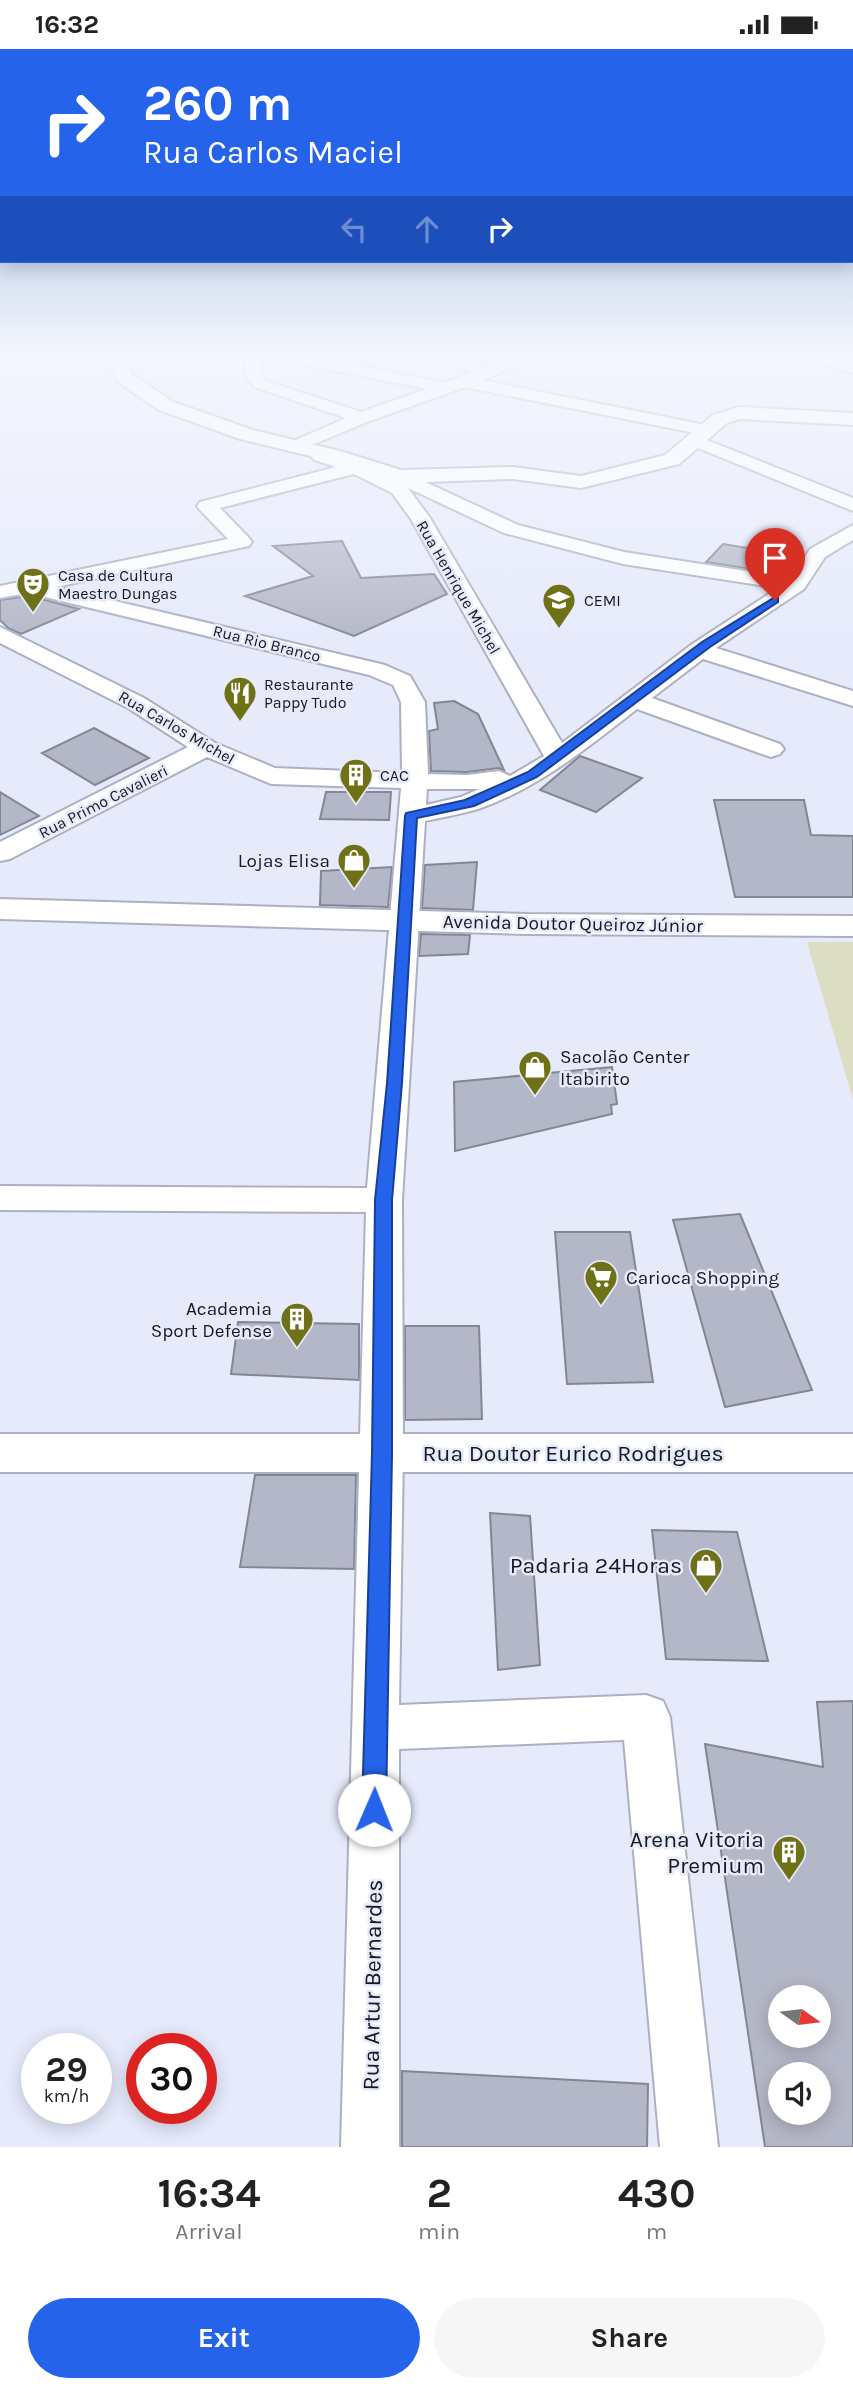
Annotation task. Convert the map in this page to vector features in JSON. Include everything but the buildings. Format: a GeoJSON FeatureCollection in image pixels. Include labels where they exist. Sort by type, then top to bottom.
{"type":"FeatureCollection","features":[{"type":"Feature","properties":{"kind":"street","name":"Rua Henrique Michel"},"geometry":{"type":"LineString","coordinates":[[312,453],[356,468],[399,489],[420,518],[558,758]]}},
{"type":"Feature","properties":{"kind":"street"},"geometry":{"type":"LineString","coordinates":[[323,453],[399,477],[510,529],[623,558],[797,585]]}},
{"type":"Feature","properties":{"kind":"street"},"geometry":{"type":"LineString","coordinates":[[399,477],[513,473],[581,482],[672,460],[680,453]]}},
{"type":"Feature","properties":{"kind":"street"},"geometry":{"type":"LineString","coordinates":[[739,453],[853,505]]}},
{"type":"Feature","properties":{"kind":"street"},"geometry":{"type":"LineString","coordinates":[[0,592],[242,542],[207,506],[356,468]]}},
{"type":"Feature","properties":{"kind":"street"},"geometry":{"type":"LineString","coordinates":[[411,816],[469,803],[533,775],[702,647],[797,585],[817,553],[853,531]]}},
{"type":"Feature","properties":{"kind":"street","name":"Rua Rio Branco"},"geometry":{"type":"LineString","coordinates":[[31,587],[377,670],[401,681],[413,702],[415,781]]}},
{"type":"Feature","properties":{"kind":"street","name":"Rua Carlos Michel"},"geometry":{"type":"LineString","coordinates":[[0,633],[136,703],[206,748],[271,776],[467,783],[533,775]]}},
{"type":"Feature","properties":{"kind":"street"},"geometry":{"type":"LineString","coordinates":[[702,647],[853,699]]}},
{"type":"Feature","properties":{"kind":"street"},"geometry":{"type":"LineString","coordinates":[[635,700],[771,749]]}},
{"type":"Feature","properties":{"kind":"street","name":"Rua Primo Cavalieri"},"geometry":{"type":"LineString","coordinates":[[0,853],[206,748]]}},
{"type":"Feature","properties":{"kind":"street","name":"Rua Artur Bernardes"},"geometry":{"type":"LineString","coordinates":[[370,2143],[384,1200],[415,781]]}},
{"type":"Feature","properties":{"kind":"street","name":"Avenida Doutor Queiroz Júnior"},"geometry":{"type":"LineString","coordinates":[[0,909],[527,924],[853,926]]}},
{"type":"Feature","properties":{"kind":"street"},"geometry":{"type":"LineString","coordinates":[[0,1198],[384,1200]]}},
{"type":"Feature","properties":{"kind":"street","name":"Rua Doutor Eurico Rodrigues"},"geometry":{"type":"LineString","coordinates":[[0,1453],[853,1453]]}},
{"type":"Feature","properties":{"kind":"street"},"geometry":{"type":"LineString","coordinates":[[375,1728],[646,1717],[689,2147]]}},
{"type":"Feature","properties":{"kind":"green space"},"geometry":{"type":"Polygon","coordinates":[[[807,942],[853,942],[853,1100],[807,942]]]}},
{"type":"Feature","properties":{"kind":"place","name":"Casa de Cultura Maestro Dungas"},"geometry":{"type":"Point","coordinates":[33,614]}},
{"type":"Feature","properties":{"kind":"place","name":"CEMI"},"geometry":{"type":"Point","coordinates":[559,630]}},
{"type":"Feature","properties":{"kind":"place","name":"Restaurante Pappy Tudo"},"geometry":{"type":"Point","coordinates":[240,723]}},
{"type":"Feature","properties":{"kind":"place","name":"CAC"},"geometry":{"type":"Point","coordinates":[356,805]}},
{"type":"Feature","properties":{"kind":"place","name":"Lojas Elisa"},"geometry":{"type":"Point","coordinates":[354,890]}},
{"type":"Feature","properties":{"kind":"place","name":"Sacolão Center Itabirito"},"geometry":{"type":"Point","coordinates":[535,1097]}},
{"type":"Feature","properties":{"kind":"place","name":"Carioca Shopping"},"geometry":{"type":"Point","coordinates":[601,1307]}},
{"type":"Feature","properties":{"kind":"place","name":"Academia Sport Defense"},"geometry":{"type":"Point","coordinates":[297,1349]}},
{"type":"Feature","properties":{"kind":"place","name":"Padaria 24Horas"},"geometry":{"type":"Point","coordinates":[706,1595]}},
{"type":"Feature","properties":{"kind":"place","name":"Arena Vitoria Premium"},"geometry":{"type":"Point","coordinates":[789,1882]}},
{"type":"Feature","properties":{"kind":"route"},"geometry":{"type":"LineString","coordinates":[[374,1810],[382,1453],[384,1200],[411,816],[469,803],[533,775],[706,645],[775,600]]}}]}
